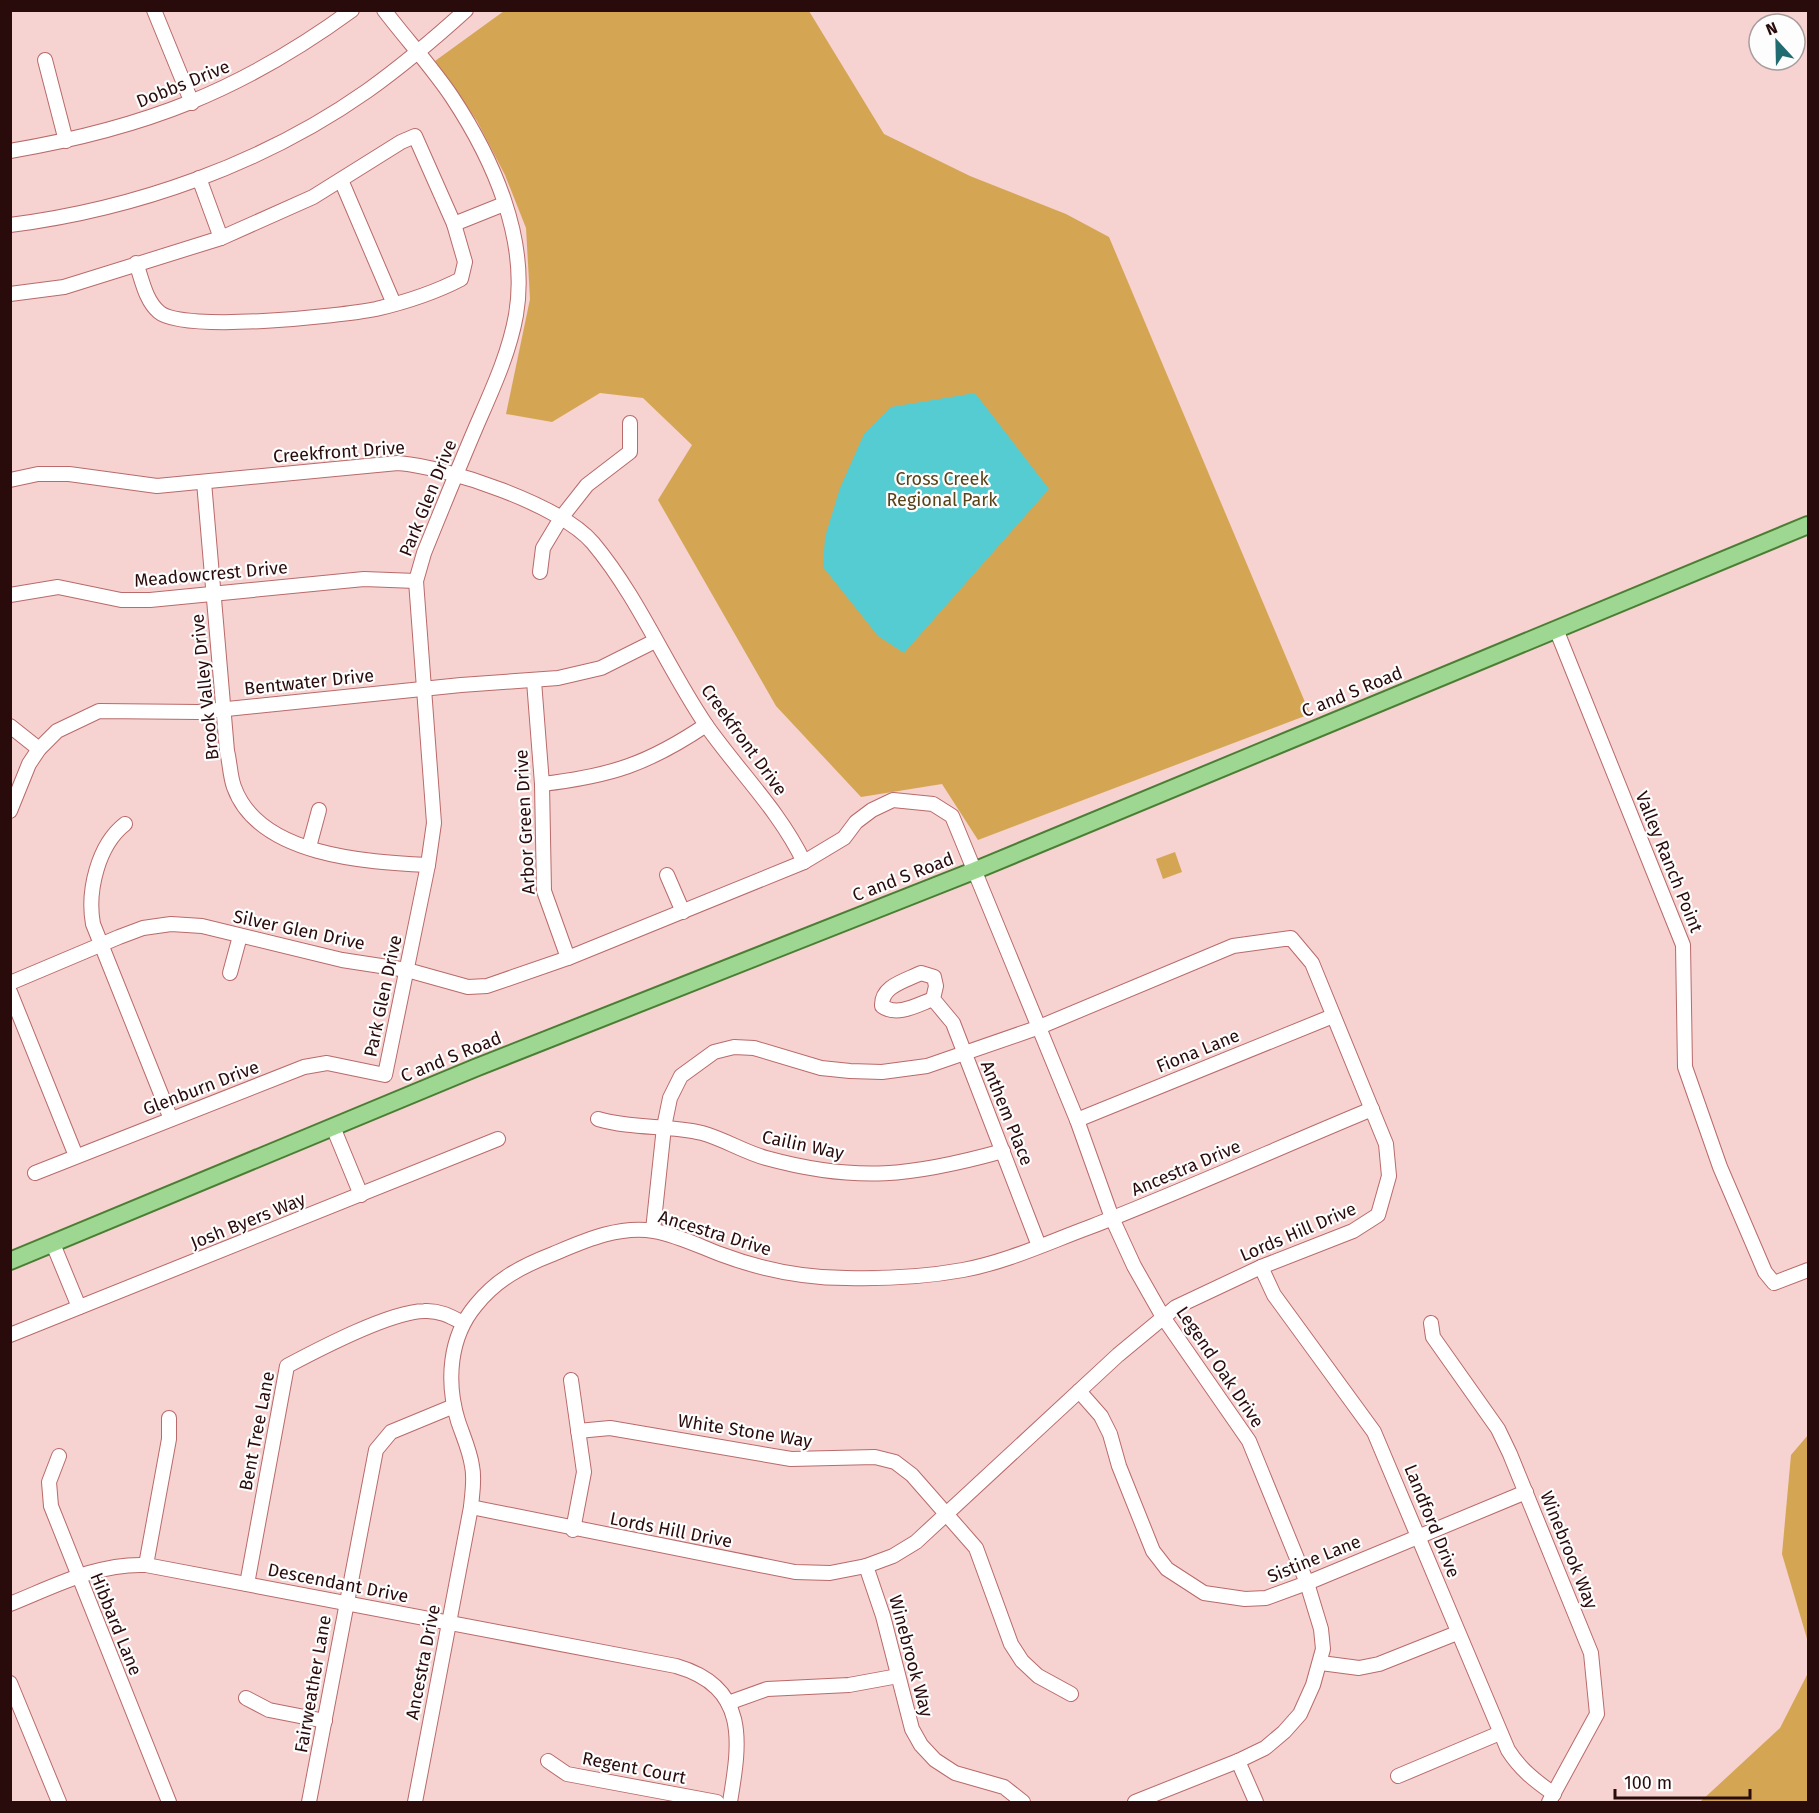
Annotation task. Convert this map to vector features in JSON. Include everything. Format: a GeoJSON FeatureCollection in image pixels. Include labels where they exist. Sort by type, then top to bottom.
{"type":"FeatureCollection","features":[{"type":"Feature","properties":{"kind":"main road","name":"C and S Road"},"geometry":{"type":"LineString","coordinates":[[10,1261],[818,930],[976,870],[1809,525]]}},
{"type":"Feature","properties":{"kind":"street"},"geometry":{"type":"LineString","coordinates":[[154,10],[192,103]]}},
{"type":"Feature","properties":{"kind":"street","name":"Dobbs Drive"},"geometry":{"type":"LineString","coordinates":[[10,151],[66,141],[131,125],[192,103],[262,70],[352,10]]}},
{"type":"Feature","properties":{"kind":"street","name":"Park Glen Drive"},"geometry":{"type":"LineString","coordinates":[[384,10],[451,96],[474,134],[504,204],[515,240],[520,271],[516,315],[504,360],[424,553],[416,580],[434,823],[428,866],[385,1075]]}},
{"type":"Feature","properties":{"kind":"street"},"geometry":{"type":"LineString","coordinates":[[10,225],[82,214],[199,178],[308,128],[365,92],[417,53],[466,10]]}},
{"type":"Feature","properties":{"kind":"street"},"geometry":{"type":"LineString","coordinates":[[45,60],[66,141]]}},
{"type":"Feature","properties":{"kind":"street"},"geometry":{"type":"LineString","coordinates":[[10,294],[64,287],[136,263],[221,238],[313,197],[401,142],[415,136],[454,224],[465,262],[461,279],[434,293],[394,304],[290,320],[191,321],[160,313],[148,298],[136,263]]}},
{"type":"Feature","properties":{"kind":"street"},"geometry":{"type":"LineString","coordinates":[[199,178],[221,238]]}},
{"type":"Feature","properties":{"kind":"street"},"geometry":{"type":"LineString","coordinates":[[341,180],[394,304]]}},
{"type":"Feature","properties":{"kind":"street"},"geometry":{"type":"LineString","coordinates":[[454,224],[504,204]]}},
{"type":"Feature","properties":{"kind":"street"},"geometry":{"type":"LineString","coordinates":[[540,572],[543,548],[561,518],[587,485],[630,452],[630,423]]}},
{"type":"Feature","properties":{"kind":"street","name":"Creekfront Drive"},"geometry":{"type":"LineString","coordinates":[[10,480],[38,474],[69,474],[157,486],[398,463],[420,465],[489,484],[561,518],[597,548],[630,591],[655,641],[706,725],[770,804],[790,833],[804,862]]}},
{"type":"Feature","properties":{"kind":"street","name":"Brook Valley Drive"},"geometry":{"type":"LineString","coordinates":[[204,482],[228,751],[234,788],[247,809],[266,830],[287,842],[378,863],[428,866]]}},
{"type":"Feature","properties":{"kind":"street","name":"Meadowcrest Drive"},"geometry":{"type":"LineString","coordinates":[[10,595],[58,586],[121,600],[150,600],[213,592],[364,579],[416,580]]}},
{"type":"Feature","properties":{"kind":"street","name":"Valley Ranch Point"},"geometry":{"type":"LineString","coordinates":[[1556,629],[1683,945],[1685,1067],[1720,1167],[1769,1278],[1774,1283],[1809,1270]]}},
{"type":"Feature","properties":{"kind":"street","name":"Bentwater Drive"},"geometry":{"type":"LineString","coordinates":[[10,811],[29,764],[39,749],[57,731],[99,711],[198,712],[534,681],[575,675],[601,668],[655,641]]}},
{"type":"Feature","properties":{"kind":"street","name":"Arbor Green Drive"},"geometry":{"type":"LineString","coordinates":[[534,681],[542,784],[544,891],[568,958]]}},
{"type":"Feature","properties":{"kind":"street"},"geometry":{"type":"LineString","coordinates":[[542,784],[590,778],[639,763],[669,750],[706,725]]}},
{"type":"Feature","properties":{"kind":"street"},"geometry":{"type":"LineString","coordinates":[[10,726],[39,749]]}},
{"type":"Feature","properties":{"kind":"street","name":"Silver Glen Drive"},"geometry":{"type":"LineString","coordinates":[[10,983],[143,928],[171,924],[202,926],[342,960],[407,970],[468,987],[487,986],[568,958],[804,862],[844,838],[856,822],[873,810],[893,800],[933,804],[952,816],[976,870]]}},
{"type":"Feature","properties":{"kind":"street"},"geometry":{"type":"LineString","coordinates":[[309,847],[319,810]]}},
{"type":"Feature","properties":{"kind":"street"},"geometry":{"type":"LineString","coordinates":[[125,824],[115,832],[92,885],[90,907],[93,924],[171,1119]]}},
{"type":"Feature","properties":{"kind":"street","name":"Legend Oak Drive"},"geometry":{"type":"LineString","coordinates":[[976,870],[1037,1028],[1077,1120],[1112,1218],[1134,1266],[1163,1317],[1249,1441],[1307,1583],[1321,1629],[1321,1663],[1300,1714],[1284,1732],[1265,1748],[1238,1761],[1135,1803]]}},
{"type":"Feature","properties":{"kind":"street"},"geometry":{"type":"LineString","coordinates":[[667,874],[682,912]]}},
{"type":"Feature","properties":{"kind":"street"},"geometry":{"type":"LineString","coordinates":[[230,973],[240,936]]}},
{"type":"Feature","properties":{"kind":"street","name":"Lords Hill Drive"},"geometry":{"type":"LineString","coordinates":[[951,1509],[1163,1317],[1200,1294],[1353,1231],[1378,1215],[1389,1176],[1386,1144],[1312,963],[1291,938],[1233,946],[1037,1028]]}},
{"type":"Feature","properties":{"kind":"street"},"geometry":{"type":"LineString","coordinates":[[10,992],[76,1156]]}},
{"type":"Feature","properties":{"kind":"street","name":"Anthem Place"},"geometry":{"type":"LineString","coordinates":[[933,999],[953,1023],[1039,1246]]}},
{"type":"Feature","properties":{"kind":"street","name":"Fiona Lane"},"geometry":{"type":"LineString","coordinates":[[1077,1120],[1333,1016]]}},
{"type":"Feature","properties":{"kind":"street"},"geometry":{"type":"LineString","coordinates":[[653,1230],[664,1126],[670,1098],[681,1077],[714,1052],[754,1048],[821,1068],[882,1072],[927,1066],[1037,1028]]}},
{"type":"Feature","properties":{"kind":"street","name":"Glenburn Drive"},"geometry":{"type":"LineString","coordinates":[[35,1173],[304,1066],[327,1063],[385,1075]]}},
{"type":"Feature","properties":{"kind":"street","name":"Ancestra Drive"},"geometry":{"type":"LineString","coordinates":[[415,1803],[471,1507],[473,1470],[454,1406],[451,1382],[453,1351],[463,1323],[489,1290],[502,1278],[524,1266],[599,1236],[615,1232],[653,1230],[772,1270],[842,1278],[901,1277],[966,1270],[1039,1246],[1112,1218],[1372,1109]]}},
{"type":"Feature","properties":{"kind":"street","name":"Cailin Way"},"geometry":{"type":"LineString","coordinates":[[598,1119],[618,1125],[664,1126],[703,1134],[763,1157],[846,1173],[891,1175],[925,1171],[1003,1151]]}},
{"type":"Feature","properties":{"kind":"street"},"geometry":{"type":"LineString","coordinates":[[333,1127],[361,1195]]}},
{"type":"Feature","properties":{"kind":"street","name":"Josh Byers Way"},"geometry":{"type":"LineString","coordinates":[[10,1335],[498,1139]]}},
{"type":"Feature","properties":{"kind":"street"},"geometry":{"type":"LineString","coordinates":[[53,1244],[79,1308]]}},
{"type":"Feature","properties":{"kind":"street","name":"Landford Drive"},"geometry":{"type":"LineString","coordinates":[[1261,1267],[1275,1295],[1374,1432],[1500,1733],[1518,1765],[1551,1798]]}},
{"type":"Feature","properties":{"kind":"street","name":"Bent Tree Lane"},"geometry":{"type":"LineString","coordinates":[[247,1584],[287,1366],[317,1349],[411,1312],[446,1313],[463,1323]]}},
{"type":"Feature","properties":{"kind":"street","name":"Winebrook Way"},"geometry":{"type":"LineString","coordinates":[[1431,1323],[1433,1337],[1498,1430],[1526,1492],[1591,1653],[1597,1714],[1551,1798]]}},
{"type":"Feature","properties":{"kind":"street"},"geometry":{"type":"LineString","coordinates":[[571,1380],[584,1472],[573,1530]]}},
{"type":"Feature","properties":{"kind":"street","name":"Sistine Lane"},"geometry":{"type":"LineString","coordinates":[[1079,1391],[1101,1416],[1153,1551],[1167,1569],[1204,1593],[1228,1598],[1266,1598],[1526,1492]]}},
{"type":"Feature","properties":{"kind":"street","name":"Fairweather Lane"},"geometry":{"type":"LineString","coordinates":[[309,1803],[376,1450],[391,1432],[454,1406]]}},
{"type":"Feature","properties":{"kind":"street"},"geometry":{"type":"LineString","coordinates":[[146,1565],[169,1439],[169,1418]]}},
{"type":"Feature","properties":{"kind":"street","name":"White Stone Way"},"geometry":{"type":"LineString","coordinates":[[578,1431],[610,1428],[791,1459],[875,1457],[895,1462],[951,1509],[976,1548],[1011,1644],[1022,1661],[1038,1676],[1071,1694]]}},
{"type":"Feature","properties":{"kind":"street","name":"Hibbard Lane"},"geometry":{"type":"LineString","coordinates":[[59,1456],[49,1482],[48,1494],[77,1576],[169,1803]]}},
{"type":"Feature","properties":{"kind":"street","name":"Lords Hill Drive"},"geometry":{"type":"LineString","coordinates":[[471,1507],[573,1530],[795,1572],[830,1573],[866,1566]]}},
{"type":"Feature","properties":{"kind":"street"},"geometry":{"type":"LineString","coordinates":[[866,1566],[893,1556],[916,1542],[951,1509]]}},
{"type":"Feature","properties":{"kind":"street","name":"Descendant Drive"},"geometry":{"type":"LineString","coordinates":[[10,1604],[77,1576],[123,1564],[146,1565],[692,1671],[716,1688],[728,1703],[736,1724],[739,1750],[730,1803]]}},
{"type":"Feature","properties":{"kind":"street","name":"Winebrook Way"},"geometry":{"type":"LineString","coordinates":[[866,1566],[883,1616],[912,1729],[921,1745],[935,1760],[955,1773],[1004,1787],[1023,1803]]}},
{"type":"Feature","properties":{"kind":"street"},"geometry":{"type":"LineString","coordinates":[[1321,1663],[1359,1668],[1379,1664],[1457,1633]]}},
{"type":"Feature","properties":{"kind":"street"},"geometry":{"type":"LineString","coordinates":[[728,1703],[767,1689],[849,1685],[898,1676]]}},
{"type":"Feature","properties":{"kind":"street"},"geometry":{"type":"LineString","coordinates":[[10,1683],[59,1803]]}},
{"type":"Feature","properties":{"kind":"street"},"geometry":{"type":"LineString","coordinates":[[246,1698],[269,1710],[325,1721]]}},
{"type":"Feature","properties":{"kind":"street"},"geometry":{"type":"LineString","coordinates":[[1398,1776],[1500,1733]]}},
{"type":"Feature","properties":{"kind":"street","name":"Regent Court"},"geometry":{"type":"LineString","coordinates":[[548,1761],[567,1774],[717,1803]]}},
{"type":"Feature","properties":{"kind":"street"},"geometry":{"type":"LineString","coordinates":[[1238,1761],[1256,1803]]}},
{"type":"Feature","properties":{"kind":"green space","name":"Cross Creek Regional Park"},"geometry":{"type":"Polygon","coordinates":[[[504,11],[809,11],[884,134],[970,176],[1066,214],[1109,237],[1310,714],[978,840],[942,784],[861,797],[776,706],[658,500],[692,445],[643,398],[600,393],[552,422],[506,414],[530,299],[526,228],[505,175],[477,121],[435,61],[504,11]]]}},
{"type":"Feature","properties":{"kind":"green space"},"geometry":{"type":"Polygon","coordinates":[[[1175,852],[1182,872],[1163,879],[1156,859],[1175,852]]]}},
{"type":"Feature","properties":{"kind":"green space"},"geometry":{"type":"Polygon","coordinates":[[[1808,1435],[1808,1642],[1782,1554],[1791,1455],[1808,1435]]]}},
{"type":"Feature","properties":{"kind":"green space"},"geometry":{"type":"Polygon","coordinates":[[[1808,1673],[1808,1802],[1700,1802],[1780,1728],[1808,1673]]]}},
{"type":"Feature","properties":{"kind":"water"},"geometry":{"type":"Polygon","coordinates":[[[975,393],[1049,489],[904,653],[878,636],[823,567],[825,537],[840,488],[864,434],[891,407],[975,393]]]}}]}
